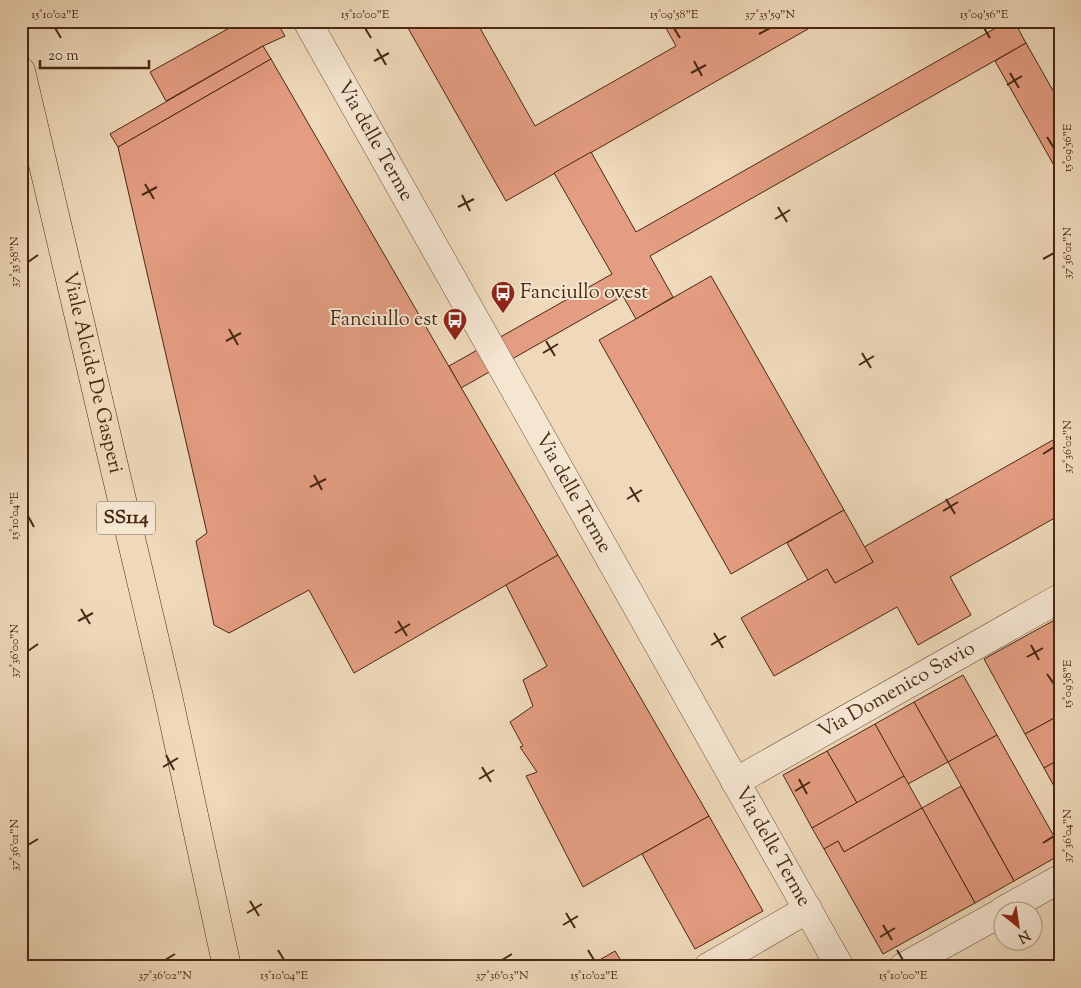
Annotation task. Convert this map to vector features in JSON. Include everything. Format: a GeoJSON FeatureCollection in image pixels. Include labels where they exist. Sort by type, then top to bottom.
{"type":"FeatureCollection","features":[{"type":"Feature","properties":{"kind":"main road","name":"Viale Alcide De Gasperi"},"geometry":{"type":"LineString","coordinates":[[21,70],[167,691],[227,967]]}},
{"type":"Feature","properties":{"kind":"street","name":"Via delle Terme"},"geometry":{"type":"LineString","coordinates":[[307,21],[840,967]]}},
{"type":"Feature","properties":{"kind":"street","name":"Via Domenico Savio"},"geometry":{"type":"LineString","coordinates":[[735,782],[1060,598]]}},
{"type":"Feature","properties":{"kind":"street"},"geometry":{"type":"LineString","coordinates":[[1022,900],[1060,879]]}},
{"type":"Feature","properties":{"kind":"street"},"geometry":{"type":"LineString","coordinates":[[708,967],[808,909]]}},
{"type":"Feature","properties":{"kind":"street"},"geometry":{"type":"LineString","coordinates":[[903,967],[994,916]]}},
{"type":"Feature","properties":{"kind":"building"},"geometry":{"type":"Polygon","coordinates":[[[242,21],[276,21],[285,36],[263,46],[166,101],[150,72],[242,21]]]}},
{"type":"Feature","properties":{"kind":"building"},"geometry":{"type":"Polygon","coordinates":[[[404,21],[476,21],[535,126],[676,46],[662,21],[822,21],[506,201],[404,21]]]}},
{"type":"Feature","properties":{"kind":"building"},"geometry":{"type":"Polygon","coordinates":[[[1008,21],[1014,21],[1026,43],[650,256],[673,297],[636,319],[623,296],[461,388],[449,366],[612,274],[554,173],[591,152],[636,232],[1008,21]]]}},
{"type":"Feature","properties":{"kind":"building"},"geometry":{"type":"Polygon","coordinates":[[[1026,43],[1060,103],[1060,176],[995,61],[1026,43]]]}},
{"type":"Feature","properties":{"kind":"building"},"geometry":{"type":"Polygon","coordinates":[[[263,46],[271,59],[118,147],[110,134],[263,46]]]}},
{"type":"Feature","properties":{"kind":"building"},"geometry":{"type":"Polygon","coordinates":[[[271,59],[558,555],[354,673],[309,590],[229,633],[214,625],[196,541],[207,533],[118,147],[271,59]]]}},
{"type":"Feature","properties":{"kind":"building"},"geometry":{"type":"Polygon","coordinates":[[[711,276],[844,510],[731,574],[599,340],[711,276]]]}},
{"type":"Feature","properties":{"kind":"building"},"geometry":{"type":"Polygon","coordinates":[[[1060,436],[1060,515],[950,577],[971,615],[918,645],[897,607],[774,676],[741,618],[827,569],[835,583],[873,562],[864,547],[1060,436]]]}},
{"type":"Feature","properties":{"kind":"building"},"geometry":{"type":"Polygon","coordinates":[[[844,510],[873,562],[835,583],[827,569],[808,580],[787,543],[844,510]]]}},
{"type":"Feature","properties":{"kind":"building"},"geometry":{"type":"Polygon","coordinates":[[[558,555],[709,816],[583,887],[526,776],[537,772],[520,747],[523,746],[510,722],[533,706],[523,680],[547,666],[506,585],[558,555]]]}},
{"type":"Feature","properties":{"kind":"building"},"geometry":{"type":"Polygon","coordinates":[[[1060,617],[1060,715],[1025,734],[984,659],[1060,617]]]}},
{"type":"Feature","properties":{"kind":"building"},"geometry":{"type":"Polygon","coordinates":[[[963,675],[997,735],[948,762],[914,702],[963,675]]]}},
{"type":"Feature","properties":{"kind":"building"},"geometry":{"type":"Polygon","coordinates":[[[914,702],[948,762],[908,784],[875,724],[914,702]]]}},
{"type":"Feature","properties":{"kind":"building"},"geometry":{"type":"Polygon","coordinates":[[[1060,715],[1060,759],[1044,768],[1025,734],[1060,715]]]}},
{"type":"Feature","properties":{"kind":"building"},"geometry":{"type":"Polygon","coordinates":[[[875,724],[904,776],[857,803],[827,751],[875,724]]]}},
{"type":"Feature","properties":{"kind":"building"},"geometry":{"type":"Polygon","coordinates":[[[997,735],[1060,847],[1060,855],[1014,881],[948,762],[997,735]]]}},
{"type":"Feature","properties":{"kind":"building"},"geometry":{"type":"Polygon","coordinates":[[[827,751],[857,803],[812,828],[783,775],[827,751]]]}},
{"type":"Feature","properties":{"kind":"building"},"geometry":{"type":"Polygon","coordinates":[[[1060,759],[1060,797],[1044,768],[1060,759]]]}},
{"type":"Feature","properties":{"kind":"building"},"geometry":{"type":"Polygon","coordinates":[[[904,776],[922,808],[844,852],[838,841],[824,849],[812,828],[904,776]]]}},
{"type":"Feature","properties":{"kind":"building"},"geometry":{"type":"Polygon","coordinates":[[[961,786],[1014,881],[975,903],[922,808],[961,786]]]}},
{"type":"Feature","properties":{"kind":"building"},"geometry":{"type":"Polygon","coordinates":[[[922,808],[975,903],[883,954],[824,849],[838,841],[844,852],[922,808]]]}},
{"type":"Feature","properties":{"kind":"building"},"geometry":{"type":"Polygon","coordinates":[[[709,816],[763,911],[695,949],[642,854],[709,816]]]}},
{"type":"Feature","properties":{"kind":"building"},"geometry":{"type":"Polygon","coordinates":[[[615,951],[625,967],[598,967],[596,962],[615,951]]]}},
{"type":"Feature","properties":{"kind":"building"},"geometry":{"type":"Polygon","coordinates":[[[790,961],[794,967],[780,967],[790,961]]]}},
{"type":"Feature","properties":{"kind":"place","name":"Fanciullo ovest"},"geometry":{"type":"Point","coordinates":[503,314]}},
{"type":"Feature","properties":{"kind":"place","name":"Fanciullo est"},"geometry":{"type":"Point","coordinates":[455,341]}}]}
